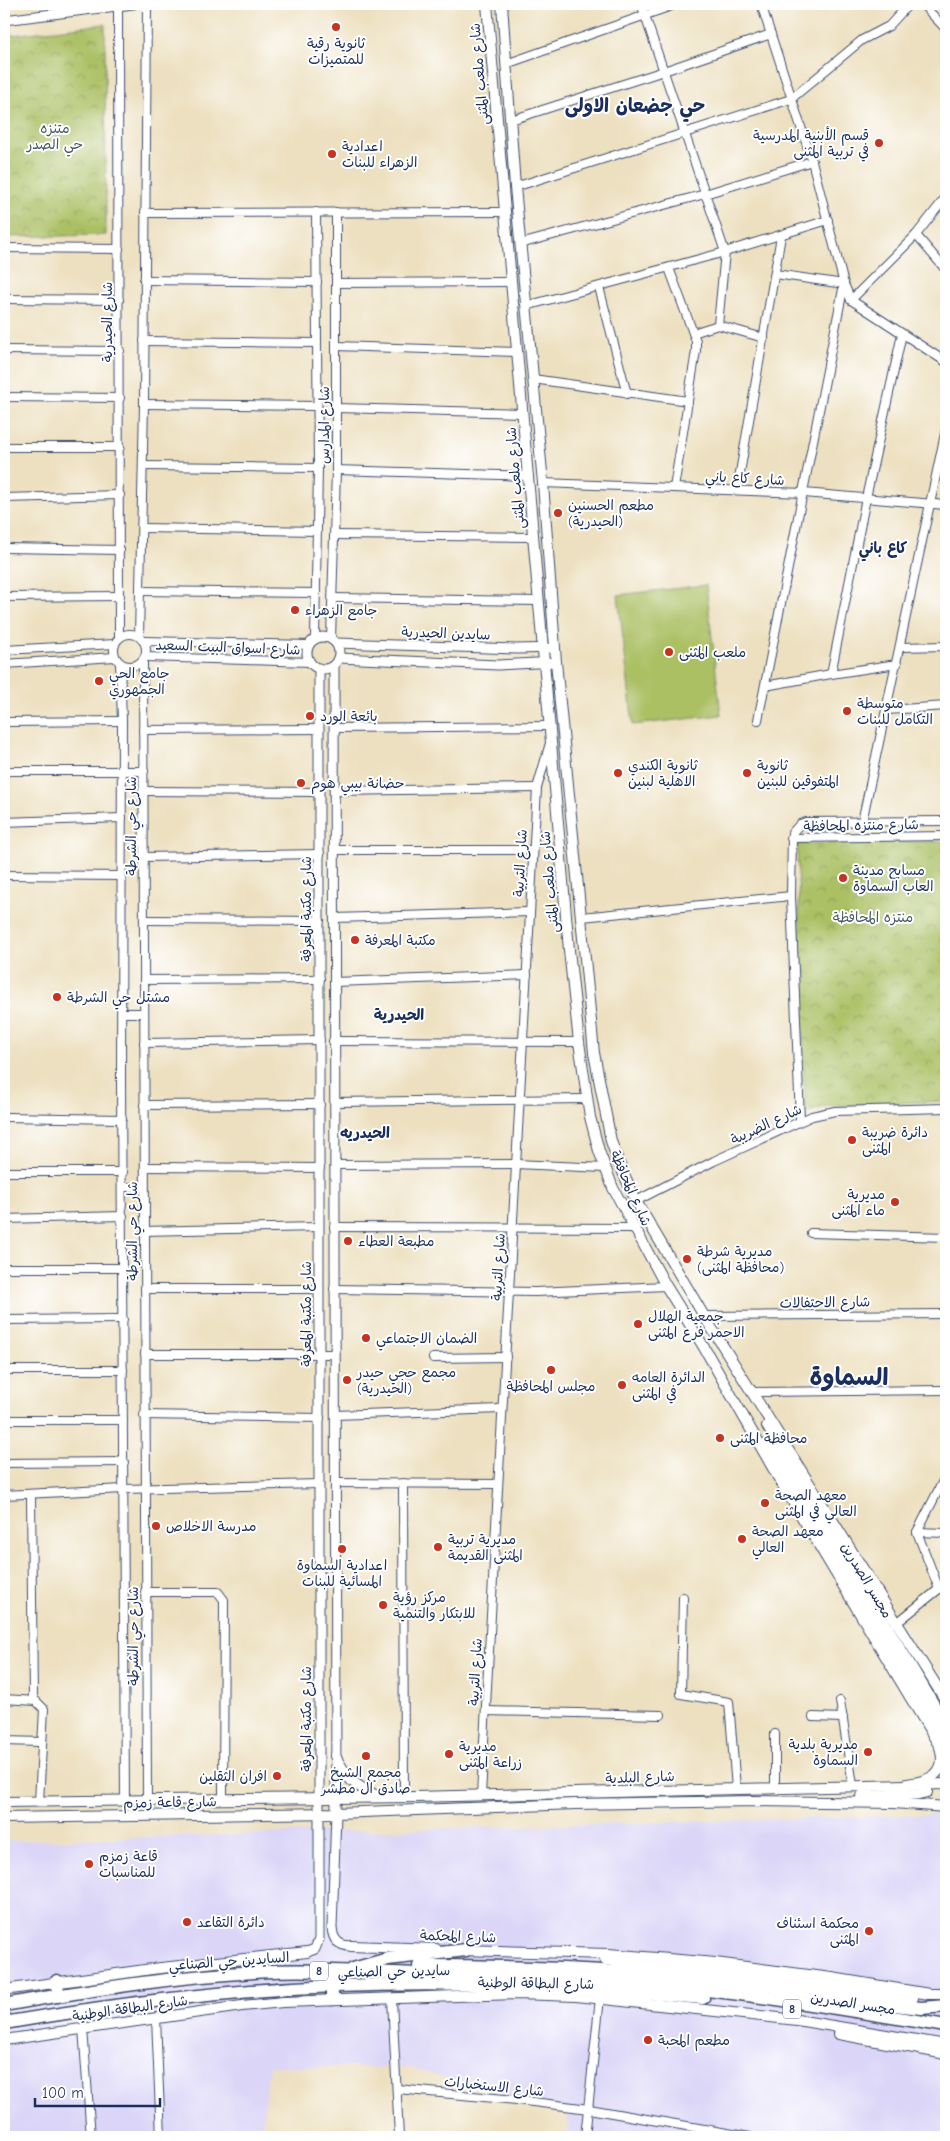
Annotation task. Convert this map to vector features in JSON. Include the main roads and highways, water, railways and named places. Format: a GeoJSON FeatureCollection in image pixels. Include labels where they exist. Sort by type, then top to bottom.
{"type":"FeatureCollection","features":[{"type":"Feature","properties":{"kind":"highway"},"geometry":{"type":"LineString","coordinates":[[341,1970],[388,1959],[466,1950]]}},
{"type":"Feature","properties":{"kind":"highway"},"geometry":{"type":"LineString","coordinates":[[341,1970],[418,1966],[523,1966],[602,1970],[741,1983],[921,2008],[946,2006]]}},
{"type":"Feature","properties":{"kind":"highway"},"geometry":{"type":"LineString","coordinates":[[332,1993],[341,1970]]}},
{"type":"Feature","properties":{"kind":"highway","name":"السايدين حي الصناعي"},"geometry":{"type":"LineString","coordinates":[[4,2004],[208,1976],[273,1971],[341,1970],[529,1977],[637,1988]]}},
{"type":"Feature","properties":{"kind":"highway"},"geometry":{"type":"LineString","coordinates":[[56,1981],[58,1996]]}},
{"type":"Feature","properties":{"kind":"highway","name":"سايدين حي الصناعي"},"geometry":{"type":"LineString","coordinates":[[4,2023],[166,1999],[252,1991],[332,1993],[480,1985],[637,1988]]}},
{"type":"Feature","properties":{"kind":"highway","name":"مجسر الصدرين"},"geometry":{"type":"LineString","coordinates":[[637,1988],[767,1998],[946,2026]]}},
{"type":"Feature","properties":{"kind":"highway","name":"مجسر الصدرين"},"geometry":{"type":"LineString","coordinates":[[637,1988],[767,2005],[946,2033]]}},
{"type":"Feature","properties":{"kind":"main road","name":"شارع ملعب المثنى"},"geometry":{"type":"LineString","coordinates":[[487,4],[504,212],[529,476],[548,726],[569,950]]}},
{"type":"Feature","properties":{"kind":"main road","name":"شارع ملعب المثنى"},"geometry":{"type":"LineString","coordinates":[[502,4],[515,187],[543,483],[556,662],[584,948]]}},
{"type":"Feature","properties":{"kind":"main road"},"geometry":{"type":"LineString","coordinates":[[520,388],[533,383]]}},
{"type":"Feature","properties":{"kind":"main road"},"geometry":{"type":"LineString","coordinates":[[569,950],[584,948]]}},
{"type":"Feature","properties":{"kind":"main road","name":"شارع المحافظة"},"geometry":{"type":"LineString","coordinates":[[584,948],[594,1053],[605,1116],[618,1161],[636,1201],[704,1316],[758,1402]]}},
{"type":"Feature","properties":{"kind":"main road","name":"شارع المحافظة"},"geometry":{"type":"LineString","coordinates":[[569,950],[587,1099],[594,1134],[605,1168],[633,1228],[742,1412]]}},
{"type":"Feature","properties":{"kind":"main road"},"geometry":{"type":"LineString","coordinates":[[758,1402],[946,1701]]}},
{"type":"Feature","properties":{"kind":"main road","name":"مجسر الصدرين"},"geometry":{"type":"LineString","coordinates":[[758,1402],[774,1448],[946,1740]]}},
{"type":"Feature","properties":{"kind":"main road"},"geometry":{"type":"LineString","coordinates":[[742,1412],[778,1477],[940,1747],[943,1763],[940,1771],[923,1781],[913,1784]]}},
{"type":"Feature","properties":{"kind":"main road","name":"مجسر الصدرين"},"geometry":{"type":"LineString","coordinates":[[742,1412],[774,1448],[946,1724]]}},
{"type":"Feature","properties":{"kind":"main road"},"geometry":{"type":"LineString","coordinates":[[335,1756],[346,1778],[358,1787],[380,1797]]}},
{"type":"Feature","properties":{"kind":"main road"},"geometry":{"type":"LineString","coordinates":[[831,1802],[863,1796],[921,1794],[928,1791],[926,1786],[913,1784]]}},
{"type":"Feature","properties":{"kind":"main road","name":"شارع البلدية"},"geometry":{"type":"LineString","coordinates":[[335,1798],[946,1784]]}},
{"type":"Feature","properties":{"kind":"main road"},"geometry":{"type":"LineString","coordinates":[[516,1794],[517,1806]]}},
{"type":"Feature","properties":{"kind":"main road","name":"شارع قاعة زمزم"},"geometry":{"type":"LineString","coordinates":[[4,1802],[335,1798]]}},
{"type":"Feature","properties":{"kind":"main road"},"geometry":{"type":"LineString","coordinates":[[185,1799],[185,1815]]}},
{"type":"Feature","properties":{"kind":"main road","name":"شارع البلدية"},"geometry":{"type":"LineString","coordinates":[[336,1813],[517,1806],[753,1801],[894,1803],[946,1807]]}},
{"type":"Feature","properties":{"kind":"main road","name":"شارع قاعة زمزم"},"geometry":{"type":"LineString","coordinates":[[4,1818],[336,1813]]}},
{"type":"Feature","properties":{"kind":"main road","name":"شارع المحكمة"},"geometry":{"type":"LineString","coordinates":[[352,1946],[564,1953]]}},
{"type":"Feature","properties":{"kind":"main road"},"geometry":{"type":"LineString","coordinates":[[4,1990],[56,1981],[307,1952]]}},
{"type":"Feature","properties":{"kind":"main road"},"geometry":{"type":"LineString","coordinates":[[564,1953],[640,1956],[716,1963],[832,1978],[929,1994],[946,1994]]}},
{"type":"Feature","properties":{"kind":"main road","name":"مجسر الصدرين"},"geometry":{"type":"LineString","coordinates":[[564,1953],[643,1964],[773,1978],[946,2002]]}},
{"type":"Feature","properties":{"kind":"main road","name":"شارع البطاقة الوطنية"},"geometry":{"type":"LineString","coordinates":[[4,2040],[332,1993],[392,1999],[517,1994],[600,1998],[797,2020],[946,2044]]}},
{"type":"Feature","properties":{"kind":"main road"},"geometry":{"type":"LineString","coordinates":[[797,2020],[836,2033],[946,2054]]}},
{"type":"Feature","properties":{"kind":"place","name":"ثانوية رقية للمتميزات"},"geometry":{"type":"Point","coordinates":[336,27]}},
{"type":"Feature","properties":{"kind":"place","name":"قسم الأبنية المدرسية في تربية المثنى"},"geometry":{"type":"Point","coordinates":[879,143]}},
{"type":"Feature","properties":{"kind":"place","name":"اعدادية الزهراء للبنات"},"geometry":{"type":"Point","coordinates":[332,154]}},
{"type":"Feature","properties":{"kind":"place","name":"مطعم الحسنين (الحيدرية)"},"geometry":{"type":"Point","coordinates":[558,513]}},
{"type":"Feature","properties":{"kind":"place","name":"جامع الزهراء"},"geometry":{"type":"Point","coordinates":[295,610]}},
{"type":"Feature","properties":{"kind":"place","name":"ملعب المثنى"},"geometry":{"type":"Point","coordinates":[669,652]}},
{"type":"Feature","properties":{"kind":"place","name":"جامع الحي الجمهوري"},"geometry":{"type":"Point","coordinates":[99,681]}},
{"type":"Feature","properties":{"kind":"place","name":"متوسطة التكامل للبنات"},"geometry":{"type":"Point","coordinates":[847,711]}},
{"type":"Feature","properties":{"kind":"place","name":"بائعة الورد"},"geometry":{"type":"Point","coordinates":[310,716]}},
{"type":"Feature","properties":{"kind":"place","name":"ثانوية الكندي الاهلية لبنين"},"geometry":{"type":"Point","coordinates":[618,773]}},
{"type":"Feature","properties":{"kind":"place","name":"ثانوية المتفوقين للبنين"},"geometry":{"type":"Point","coordinates":[747,773]}},
{"type":"Feature","properties":{"kind":"place","name":"حضانة بيبي هوم"},"geometry":{"type":"Point","coordinates":[301,783]}},
{"type":"Feature","properties":{"kind":"place","name":"مسابح مدينة العاب السماوة"},"geometry":{"type":"Point","coordinates":[843,878]}},
{"type":"Feature","properties":{"kind":"place","name":"مكتبة المعرفة"},"geometry":{"type":"Point","coordinates":[355,940]}},
{"type":"Feature","properties":{"kind":"place","name":"مشتل حي الشرطة"},"geometry":{"type":"Point","coordinates":[57,997]}},
{"type":"Feature","properties":{"kind":"place","name":"دائرة ضريبة المثنى"},"geometry":{"type":"Point","coordinates":[852,1140]}},
{"type":"Feature","properties":{"kind":"place","name":"مديرية ماء المثنى"},"geometry":{"type":"Point","coordinates":[895,1202]}},
{"type":"Feature","properties":{"kind":"place","name":"مطبعة العطاء"},"geometry":{"type":"Point","coordinates":[348,1241]}},
{"type":"Feature","properties":{"kind":"place","name":"مديرية شرطة (محافظة المثنى)"},"geometry":{"type":"Point","coordinates":[687,1259]}},
{"type":"Feature","properties":{"kind":"place","name":"جمعية الهلال الاحمر فرع المثنى"},"geometry":{"type":"Point","coordinates":[638,1324]}},
{"type":"Feature","properties":{"kind":"place","name":"الضمان الاجتماعي"},"geometry":{"type":"Point","coordinates":[366,1338]}},
{"type":"Feature","properties":{"kind":"place","name":"مجلس المحافظة"},"geometry":{"type":"Point","coordinates":[551,1370]}},
{"type":"Feature","properties":{"kind":"place","name":"مجمع حجي حيدر (الحيدرية)"},"geometry":{"type":"Point","coordinates":[347,1380]}},
{"type":"Feature","properties":{"kind":"place","name":"الدائرة العامه في المثنى"},"geometry":{"type":"Point","coordinates":[622,1385]}},
{"type":"Feature","properties":{"kind":"place","name":"محافظة المثنى"},"geometry":{"type":"Point","coordinates":[720,1438]}},
{"type":"Feature","properties":{"kind":"place","name":"معهد الصحة العالي في المثنى"},"geometry":{"type":"Point","coordinates":[765,1503]}},
{"type":"Feature","properties":{"kind":"place","name":"مدرسة الاخلاص"},"geometry":{"type":"Point","coordinates":[156,1526]}},
{"type":"Feature","properties":{"kind":"place","name":"معهد الصحة العالي"},"geometry":{"type":"Point","coordinates":[742,1539]}},
{"type":"Feature","properties":{"kind":"place","name":"مديرية تربية المثنى القديمة"},"geometry":{"type":"Point","coordinates":[438,1547]}},
{"type":"Feature","properties":{"kind":"place","name":"اعدادية السماوة المسائية للبنات"},"geometry":{"type":"Point","coordinates":[342,1549]}},
{"type":"Feature","properties":{"kind":"place","name":"مركز رؤية للابتكار والتنمية"},"geometry":{"type":"Point","coordinates":[383,1605]}},
{"type":"Feature","properties":{"kind":"place","name":"مديرية بلدية السماوة"},"geometry":{"type":"Point","coordinates":[868,1752]}},
{"type":"Feature","properties":{"kind":"place","name":"مديرية زراعة المثنى"},"geometry":{"type":"Point","coordinates":[449,1754]}},
{"type":"Feature","properties":{"kind":"place","name":"مجمع الشيخ صادق ال مطشر"},"geometry":{"type":"Point","coordinates":[366,1756]}},
{"type":"Feature","properties":{"kind":"place","name":"افران الثقلين"},"geometry":{"type":"Point","coordinates":[277,1776]}},
{"type":"Feature","properties":{"kind":"place","name":"قاعة زمزم للمناسبات"},"geometry":{"type":"Point","coordinates":[89,1864]}},
{"type":"Feature","properties":{"kind":"place","name":"دائرة التقاعد"},"geometry":{"type":"Point","coordinates":[187,1922]}},
{"type":"Feature","properties":{"kind":"place","name":"محكمة اسئناف المثنى"},"geometry":{"type":"Point","coordinates":[869,1931]}},
{"type":"Feature","properties":{"kind":"place","name":"مطعم المحبة"},"geometry":{"type":"Point","coordinates":[648,2040]}},
{"type":"Feature","properties":{"kind":"district","name":"حي جضعان الاولى"},"geometry":{"type":"Point","coordinates":[635,105]}},
{"type":"Feature","properties":{"kind":"district","name":"كاع باني"},"geometry":{"type":"Point","coordinates":[883,548]}},
{"type":"Feature","properties":{"kind":"district","name":"الحيدرية"},"geometry":{"type":"Point","coordinates":[399,1015]}},
{"type":"Feature","properties":{"kind":"district","name":"الحيدريه"},"geometry":{"type":"Point","coordinates":[365,1133]}},
{"type":"Feature","properties":{"kind":"district","name":"السماوة"},"geometry":{"type":"Point","coordinates":[849,1377]}},
{"type":"Feature","properties":{"kind":"park label","name":"متنزه حي الصدر"},"geometry":{"type":"Point","coordinates":[55,136]}},
{"type":"Feature","properties":{"kind":"park label","name":"منتزه المحافظة"},"geometry":{"type":"Point","coordinates":[873,917]}}]}
